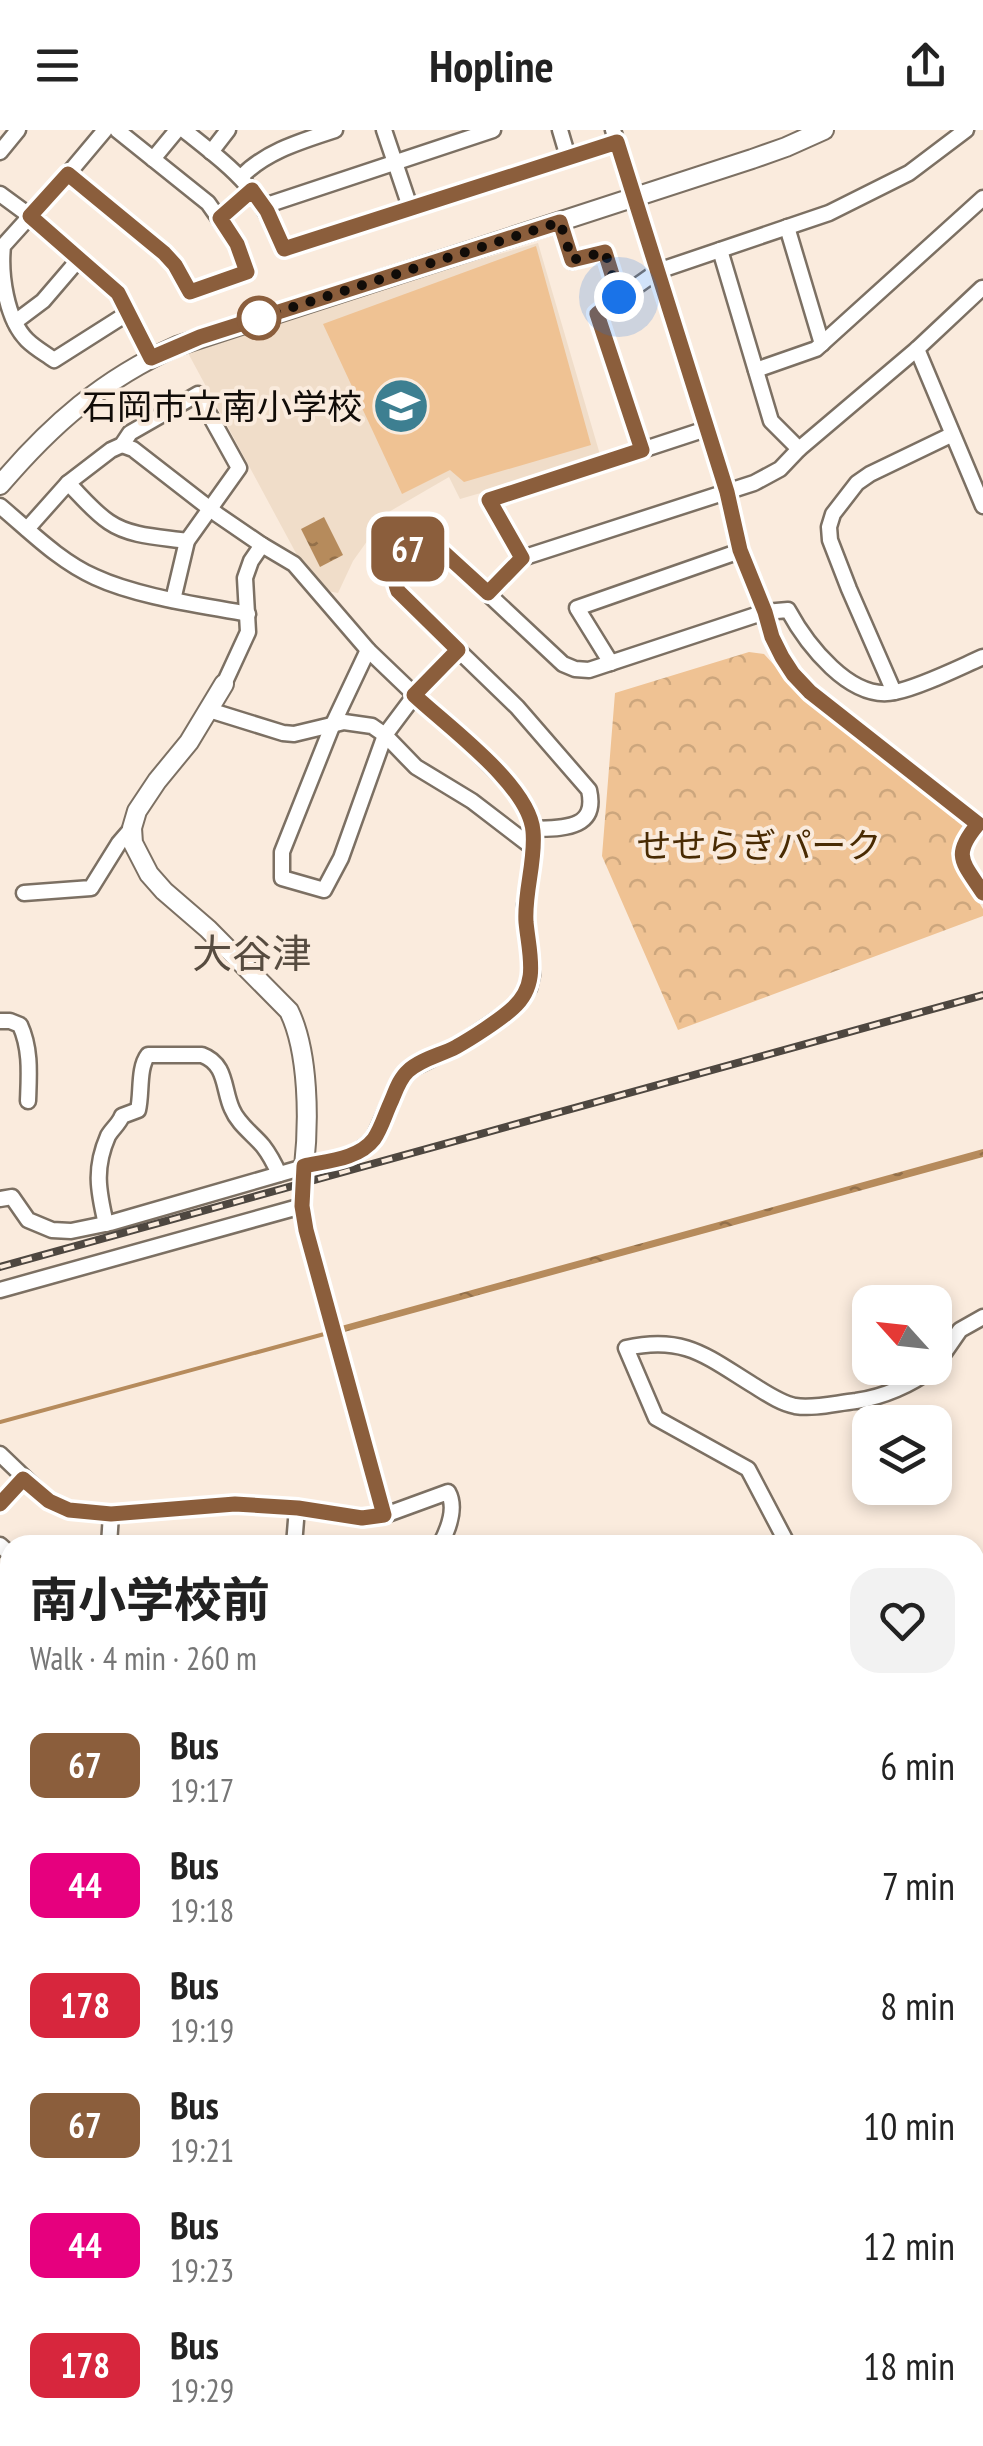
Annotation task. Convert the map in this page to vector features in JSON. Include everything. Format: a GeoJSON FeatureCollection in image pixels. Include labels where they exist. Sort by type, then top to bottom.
{"type":"FeatureCollection","features":[{"type":"Feature","properties":{"kind":"street"},"geometry":{"type":"LineString","coordinates":[[0,152],[18,130]]}},
{"type":"Feature","properties":{"kind":"street"},"geometry":{"type":"LineString","coordinates":[[104,130],[4,246],[0,269],[14,322],[26,340],[54,360],[128,313]]}},
{"type":"Feature","properties":{"kind":"street"},"geometry":{"type":"LineString","coordinates":[[68,174],[164,253],[190,292],[247,272],[237,244],[208,203],[117,130]]}},
{"type":"Feature","properties":{"kind":"street"},"geometry":{"type":"LineString","coordinates":[[153,159],[180,130],[241,177],[264,206],[284,249],[568,157],[615,136],[727,492],[740,550],[782,657],[810,692],[978,824],[962,846],[962,854],[983,893]]}},
{"type":"Feature","properties":{"kind":"street"},"geometry":{"type":"LineString","coordinates":[[211,152],[228,130]]}},
{"type":"Feature","properties":{"kind":"street"},"geometry":{"type":"LineString","coordinates":[[241,177],[288,145],[335,130]]}},
{"type":"Feature","properties":{"kind":"street"},"geometry":{"type":"LineString","coordinates":[[384,130],[410,207]]}},
{"type":"Feature","properties":{"kind":"street"},"geometry":{"type":"LineString","coordinates":[[264,206],[493,130]]}},
{"type":"Feature","properties":{"kind":"street"},"geometry":{"type":"LineString","coordinates":[[560,130],[568,157]]}},
{"type":"Feature","properties":{"kind":"street"},"geometry":{"type":"LineString","coordinates":[[0,486],[74,408],[151,358],[200,337],[634,198],[786,147],[824,130]]}},
{"type":"Feature","properties":{"kind":"street"},"geometry":{"type":"LineString","coordinates":[[642,450],[597,314],[658,272],[829,213],[909,172],[966,130]]}},
{"type":"Feature","properties":{"kind":"street"},"geometry":{"type":"LineString","coordinates":[[220,218],[252,190]]}},
{"type":"Feature","properties":{"kind":"street"},"geometry":{"type":"LineString","coordinates":[[0,194],[118,293],[151,358]]}},
{"type":"Feature","properties":{"kind":"street"},"geometry":{"type":"LineString","coordinates":[[756,370],[816,349],[983,198]]}},
{"type":"Feature","properties":{"kind":"street"},"geometry":{"type":"LineString","coordinates":[[560,222],[572,260],[605,252],[619,297]]}},
{"type":"Feature","properties":{"kind":"street"},"geometry":{"type":"LineString","coordinates":[[787,227],[822,344]]}},
{"type":"Feature","properties":{"kind":"street"},"geometry":{"type":"LineString","coordinates":[[720,250],[771,421],[799,449]]}},
{"type":"Feature","properties":{"kind":"street"},"geometry":{"type":"LineString","coordinates":[[14,322],[43,302],[79,259]]}},
{"type":"Feature","properties":{"kind":"street"},"geometry":{"type":"LineString","coordinates":[[488,593],[522,558],[754,483],[780,469],[983,288]]}},
{"type":"Feature","properties":{"kind":"street"},"geometry":{"type":"LineString","coordinates":[[917,349],[983,506]]}},
{"type":"Feature","properties":{"kind":"street"},"geometry":{"type":"LineString","coordinates":[[122,446],[130,433],[198,394],[239,468],[187,541],[173,600]]}},
{"type":"Feature","properties":{"kind":"street"},"geometry":{"type":"LineString","coordinates":[[522,558],[489,500],[706,429]]}},
{"type":"Feature","properties":{"kind":"street"},"geometry":{"type":"LineString","coordinates":[[894,692],[849,589],[830,540],[829,527],[833,514],[856,483],[951,435]]}},
{"type":"Feature","properties":{"kind":"street"},"geometry":{"type":"LineString","coordinates":[[0,1200],[12,1198],[28,1220],[52,1230],[71,1231],[353,1155],[373,1140],[408,1070],[456,1047],[514,1008],[529,988],[532,975],[525,906],[534,829],[526,808],[514,788],[368,650],[294,564],[210,509],[133,449],[122,446],[68,483],[27,529]]}},
{"type":"Feature","properties":{"kind":"street"},"geometry":{"type":"LineString","coordinates":[[68,483],[106,521],[122,530],[187,541]]}},
{"type":"Feature","properties":{"kind":"street"},"geometry":{"type":"LineString","coordinates":[[0,506],[56,554],[96,578],[173,600],[248,614]]}},
{"type":"Feature","properties":{"kind":"street"},"geometry":{"type":"LineString","coordinates":[[534,829],[573,827],[590,809],[590,790],[517,708],[398,591],[394,583],[396,568],[410,547],[430,540],[562,664],[575,669],[588,670],[765,612],[788,610],[816,652],[837,672],[868,690],[894,692],[983,657]]}},
{"type":"Feature","properties":{"kind":"street"},"geometry":{"type":"LineString","coordinates":[[262,546],[245,578],[248,632],[210,710],[137,811],[132,842],[149,874],[164,891],[288,1011],[296,1025],[308,1127],[302,1206],[306,1230],[384,1515]]}},
{"type":"Feature","properties":{"kind":"street"},"geometry":{"type":"LineString","coordinates":[[610,663],[578,608],[740,550]]}},
{"type":"Feature","properties":{"kind":"street"},"geometry":{"type":"LineString","coordinates":[[368,650],[333,724],[282,852],[282,878],[324,890],[341,858],[384,735],[414,695],[458,650]]}},
{"type":"Feature","properties":{"kind":"street"},"geometry":{"type":"LineString","coordinates":[[210,710],[283,733],[344,722],[372,726],[416,767],[472,801],[532,847]]}},
{"type":"Feature","properties":{"kind":"street"},"geometry":{"type":"LineString","coordinates":[[24,893],[91,888],[132,828]]}},
{"type":"Feature","properties":{"kind":"street"},"geometry":{"type":"LineString","coordinates":[[0,1021],[20,1024],[26,1039],[28,1101]]}},
{"type":"Feature","properties":{"kind":"street"},"geometry":{"type":"LineString","coordinates":[[106,1224],[98,1190],[98,1163],[109,1134],[122,1116],[138,1110],[148,1055],[210,1058],[222,1075],[237,1119],[267,1150],[279,1174]]}},
{"type":"Feature","properties":{"kind":"street"},"geometry":{"type":"LineString","coordinates":[[0,1290],[302,1206]]}},
{"type":"Feature","properties":{"kind":"street"},"geometry":{"type":"LineString","coordinates":[[952,1341],[960,1330],[983,1317]]}},
{"type":"Feature","properties":{"kind":"street"},"geometry":{"type":"LineString","coordinates":[[782,1535],[748,1468],[656,1418],[626,1348],[652,1342],[700,1352],[792,1406],[813,1407],[873,1398],[904,1385]]}},
{"type":"Feature","properties":{"kind":"street"},"geometry":{"type":"LineString","coordinates":[[0,1454],[49,1501],[69,1510],[111,1514],[235,1504],[362,1518],[384,1515],[448,1492],[452,1500],[445,1535]]}},
{"type":"Feature","properties":{"kind":"street"},"geometry":{"type":"LineString","coordinates":[[0,1504],[23,1479]]}},
{"type":"Feature","properties":{"kind":"street"},"geometry":{"type":"LineString","coordinates":[[295,1535],[298,1508]]}},
{"type":"Feature","properties":{"kind":"street"},"geometry":{"type":"LineString","coordinates":[[109,1535],[111,1514]]}},
{"type":"Feature","properties":{"kind":"street"},"geometry":{"type":"LineString","coordinates":[[0,1799],[0,1808]]}},
{"type":"Feature","properties":{"kind":"shaded area","name":"石岡市立南小学校"},"geometry":{"type":"Polygon","coordinates":[[[538,243],[601,458],[460,499],[449,477],[387,513],[353,561],[338,593],[327,591],[297,555],[188,353],[348,297],[538,243]]]}},
{"type":"Feature","properties":{"kind":"green space"},"geometry":{"type":"Polygon","coordinates":[[[536,246],[591,445],[464,482],[450,470],[402,494],[323,324],[536,246]]]}},
{"type":"Feature","properties":{"kind":"green space","name":"せせらぎパーク"},"geometry":{"type":"Polygon","coordinates":[[[749,652],[764,654],[836,723],[967,826],[951,853],[983,909],[983,916],[678,1030],[602,856],[615,693],[749,652]]]}},
{"type":"Feature","properties":{"kind":"water"},"geometry":{"type":"Polygon","coordinates":[[[324,517],[343,555],[320,567],[301,529],[324,517]]]}},
{"type":"Feature","properties":{"kind":"water"},"geometry":{"type":"Polygon","coordinates":[[[983,1149],[983,1157],[337,1334],[334,1328],[983,1149]]]}},
{"type":"Feature","properties":{"kind":"waterway"},"geometry":{"type":"LineString","coordinates":[[0,1422],[328,1333]]}},
{"type":"Feature","properties":{"kind":"railway"},"geometry":{"type":"LineString","coordinates":[[0,1267],[983,995]]}},
{"type":"Feature","properties":{"kind":"bus line","name":"67"},"geometry":{"type":"LineString","coordinates":[[0,1504],[23,1479],[49,1501],[69,1510],[111,1514],[235,1504],[362,1518],[384,1515],[306,1230],[302,1206],[304,1166],[353,1155],[364,1148],[373,1140],[408,1070],[456,1047],[514,1008],[529,988],[532,962],[525,906],[534,829],[514,788],[414,695],[458,650],[398,591],[394,583],[396,568],[410,547],[430,540],[488,593],[522,558],[489,500],[642,450],[597,314],[619,297],[605,252],[572,260],[560,222],[200,337],[151,358],[118,293],[30,216],[68,174],[164,253],[190,292],[247,272],[237,244],[220,218],[252,190],[267,211],[284,249],[617,142],[727,492],[740,550],[772,637],[793,674],[810,692],[978,824],[966,838],[962,854],[983,893]]}},
{"type":"Feature","properties":{"kind":"place","name":"石岡市立南小学校"},"geometry":{"type":"Point","coordinates":[401,406]}},
{"type":"Feature","properties":{"kind":"district","name":"大谷津"},"geometry":{"type":"Point","coordinates":[252,953]}},
{"type":"Feature","properties":{"kind":"route"},"geometry":{"type":"LineString","coordinates":[[259,318],[560,222],[572,260],[605,252],[619,297]]}}]}
